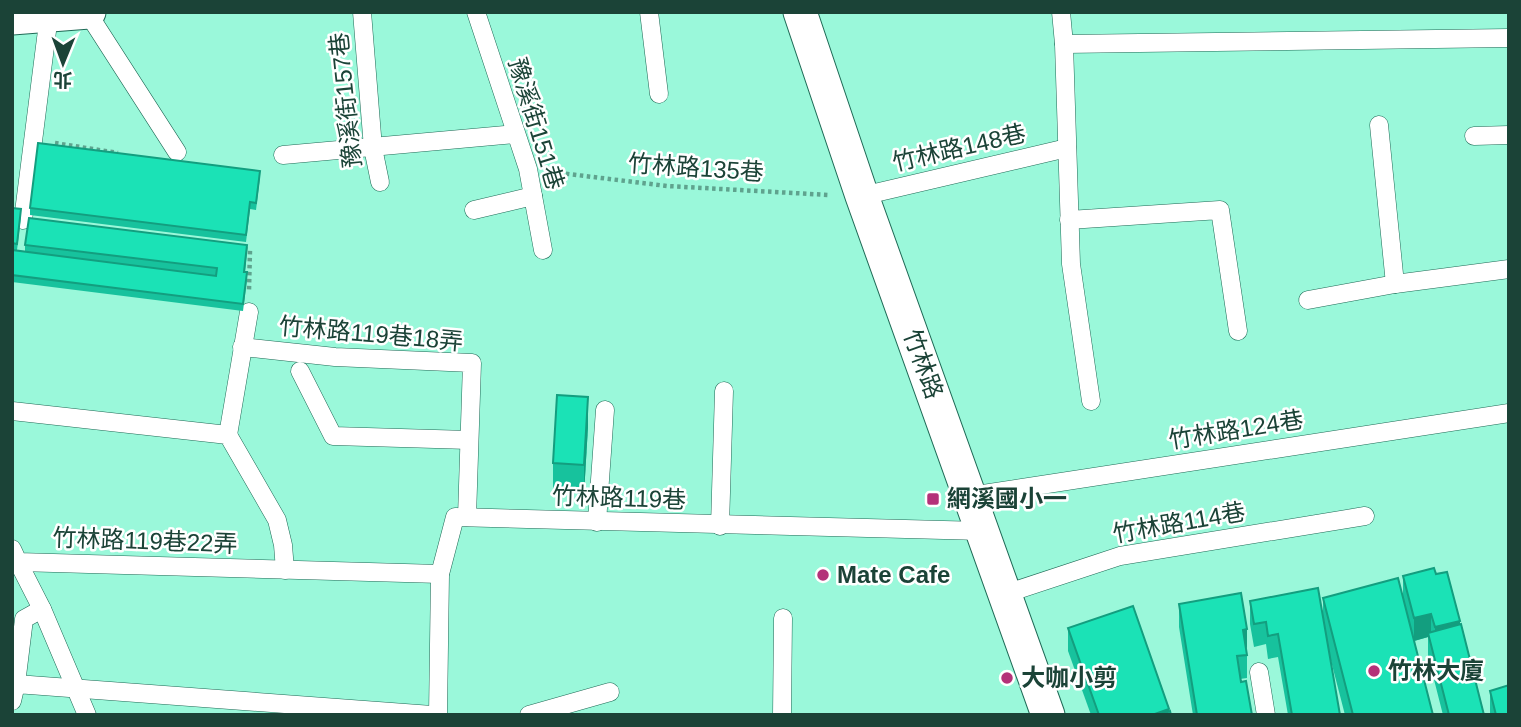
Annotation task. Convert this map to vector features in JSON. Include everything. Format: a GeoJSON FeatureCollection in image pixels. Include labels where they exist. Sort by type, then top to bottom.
{"type":"FeatureCollection","features":[{"type":"Feature","properties":{"kind":"street"},"geometry":{"type":"LineString","coordinates":[[12,18],[87,12]]}},
{"type":"Feature","properties":{"kind":"street","name":"竹林路"},"geometry":{"type":"LineString","coordinates":[[800,12],[862,196],[1048,715]]}},
{"type":"Feature","properties":{"kind":"lane"},"geometry":{"type":"LineString","coordinates":[[87,12],[177,152]]}},
{"type":"Feature","properties":{"kind":"lane","name":"豫溪街157巷"},"geometry":{"type":"LineString","coordinates":[[362,12],[373,148],[380,182]]}},
{"type":"Feature","properties":{"kind":"lane","name":"豫溪街151巷"},"geometry":{"type":"LineString","coordinates":[[476,12],[528,169],[543,250]]}},
{"type":"Feature","properties":{"kind":"lane"},"geometry":{"type":"LineString","coordinates":[[649,12],[659,94]]}},
{"type":"Feature","properties":{"kind":"lane"},"geometry":{"type":"LineString","coordinates":[[1061,12],[1071,264],[1091,401]]}},
{"type":"Feature","properties":{"kind":"lane"},"geometry":{"type":"LineString","coordinates":[[23,220],[49,15]]}},
{"type":"Feature","properties":{"kind":"lane"},"geometry":{"type":"LineString","coordinates":[[1064,44],[1509,38]]}},
{"type":"Feature","properties":{"kind":"lane"},"geometry":{"type":"LineString","coordinates":[[1379,125],[1395,284]]}},
{"type":"Feature","properties":{"kind":"lane"},"geometry":{"type":"LineString","coordinates":[[283,155],[515,134]]}},
{"type":"Feature","properties":{"kind":"lane"},"geometry":{"type":"LineString","coordinates":[[1474,136],[1509,135]]}},
{"type":"Feature","properties":{"kind":"lane","name":"竹林路148巷"},"geometry":{"type":"LineString","coordinates":[[862,196],[1067,148]]}},
{"type":"Feature","properties":{"kind":"lane"},"geometry":{"type":"LineString","coordinates":[[474,210],[533,196]]}},
{"type":"Feature","properties":{"kind":"lane"},"geometry":{"type":"LineString","coordinates":[[1069,220],[1220,210],[1238,331]]}},
{"type":"Feature","properties":{"kind":"lane"},"geometry":{"type":"LineString","coordinates":[[1308,300],[1395,284],[1509,269]]}},
{"type":"Feature","properties":{"kind":"lane"},"geometry":{"type":"LineString","coordinates":[[248,312],[228,435],[277,520],[284,545],[285,570]]}},
{"type":"Feature","properties":{"kind":"lane","name":"竹林路119巷18弄"},"geometry":{"type":"LineString","coordinates":[[242,347],[335,357],[471,363],[467,517]]}},
{"type":"Feature","properties":{"kind":"lane"},"geometry":{"type":"LineString","coordinates":[[300,371],[333,436],[469,440]]}},
{"type":"Feature","properties":{"kind":"lane"},"geometry":{"type":"LineString","coordinates":[[720,526],[724,391]]}},
{"type":"Feature","properties":{"kind":"lane"},"geometry":{"type":"LineString","coordinates":[[597,522],[605,410]]}},
{"type":"Feature","properties":{"kind":"lane"},"geometry":{"type":"LineString","coordinates":[[12,411],[228,435]]}},
{"type":"Feature","properties":{"kind":"lane","name":"竹林路124巷"},"geometry":{"type":"LineString","coordinates":[[970,496],[1509,413]]}},
{"type":"Feature","properties":{"kind":"lane","name":"竹林路114巷"},"geometry":{"type":"LineString","coordinates":[[1005,594],[1120,556],[1365,516]]}},
{"type":"Feature","properties":{"kind":"lane"},"geometry":{"type":"LineString","coordinates":[[438,715],[440,574],[455,517],[467,517]]}},
{"type":"Feature","properties":{"kind":"lane","name":"竹林路119巷"},"geometry":{"type":"LineString","coordinates":[[467,517],[720,526],[982,531]]}},
{"type":"Feature","properties":{"kind":"lane"},"geometry":{"type":"LineString","coordinates":[[15,555],[42,609],[88,715]]}},
{"type":"Feature","properties":{"kind":"lane","name":"竹林路119巷22弄"},"geometry":{"type":"LineString","coordinates":[[15,555],[285,570],[440,574]]}},
{"type":"Feature","properties":{"kind":"lane"},"geometry":{"type":"LineString","coordinates":[[42,609],[18,618],[14,692],[75,689],[432,715]]}},
{"type":"Feature","properties":{"kind":"lane"},"geometry":{"type":"LineString","coordinates":[[782,715],[783,618]]}},
{"type":"Feature","properties":{"kind":"lane"},"geometry":{"type":"LineString","coordinates":[[1259,672],[1266,715]]}},
{"type":"Feature","properties":{"kind":"lane"},"geometry":{"type":"LineString","coordinates":[[529,715],[610,692]]}},
{"type":"Feature","properties":{"kind":"path"},"geometry":{"type":"LineString","coordinates":[[33,139],[128,155]]}},
{"type":"Feature","properties":{"kind":"path","name":"竹林路135巷"},"geometry":{"type":"LineString","coordinates":[[528,169],[667,186],[862,196]]}},
{"type":"Feature","properties":{"kind":"path"},"geometry":{"type":"LineString","coordinates":[[237,248],[250,250],[248,312]]}},
{"type":"Feature","properties":{"kind":"building"},"geometry":{"type":"Polygon","coordinates":[[[38,143],[260,171],[256,203],[250,202],[246,235],[30,208],[38,143]]]}},
{"type":"Feature","properties":{"kind":"building"},"geometry":{"type":"Polygon","coordinates":[[[12,208],[21,209],[17,244],[12,243],[12,208]]]}},
{"type":"Feature","properties":{"kind":"building"},"geometry":{"type":"Polygon","coordinates":[[[29,218],[247,245],[243,304],[12,275],[12,250],[216,276],[217,268],[25,245],[29,218]]]}},
{"type":"Feature","properties":{"kind":"building"},"geometry":{"type":"Polygon","coordinates":[[[557,395],[588,397],[584,465],[553,463],[557,395]]]}},
{"type":"Feature","properties":{"kind":"building"},"geometry":{"type":"Polygon","coordinates":[[[1434,568],[1436,574],[1447,572],[1460,621],[1435,627],[1431,614],[1414,618],[1403,576],[1434,568]]]}},
{"type":"Feature","properties":{"kind":"building","name":"竹林大廈"},"geometry":{"type":"Polygon","coordinates":[[[1398,578],[1433,715],[1353,715],[1323,598],[1398,578]]]}},
{"type":"Feature","properties":{"kind":"building"},"geometry":{"type":"Polygon","coordinates":[[[1318,588],[1340,715],[1292,715],[1278,634],[1268,636],[1266,622],[1254,624],[1250,601],[1318,588]]]}},
{"type":"Feature","properties":{"kind":"building"},"geometry":{"type":"Polygon","coordinates":[[[1241,593],[1247,629],[1243,630],[1247,655],[1237,656],[1241,682],[1246,681],[1252,715],[1197,715],[1179,604],[1241,593]]]}},
{"type":"Feature","properties":{"kind":"building"},"geometry":{"type":"Polygon","coordinates":[[[1133,606],[1169,709],[1152,715],[1099,715],[1068,628],[1133,606]]]}},
{"type":"Feature","properties":{"kind":"building"},"geometry":{"type":"Polygon","coordinates":[[[1461,624],[1484,715],[1449,715],[1428,633],[1461,624]]]}},
{"type":"Feature","properties":{"kind":"building"},"geometry":{"type":"Polygon","coordinates":[[[1509,685],[1509,715],[1496,715],[1490,691],[1509,685]]]}},
{"type":"Feature","properties":{"kind":"place","name":"網溪國小一"},"geometry":{"type":"Point","coordinates":[933,499]}},
{"type":"Feature","properties":{"kind":"place","name":"Mate Cafe"},"geometry":{"type":"Point","coordinates":[823,575]}},
{"type":"Feature","properties":{"kind":"place","name":"竹林大廈"},"geometry":{"type":"Point","coordinates":[1374,671]}},
{"type":"Feature","properties":{"kind":"place","name":"大咖小剪"},"geometry":{"type":"Point","coordinates":[1007,678]}}]}
